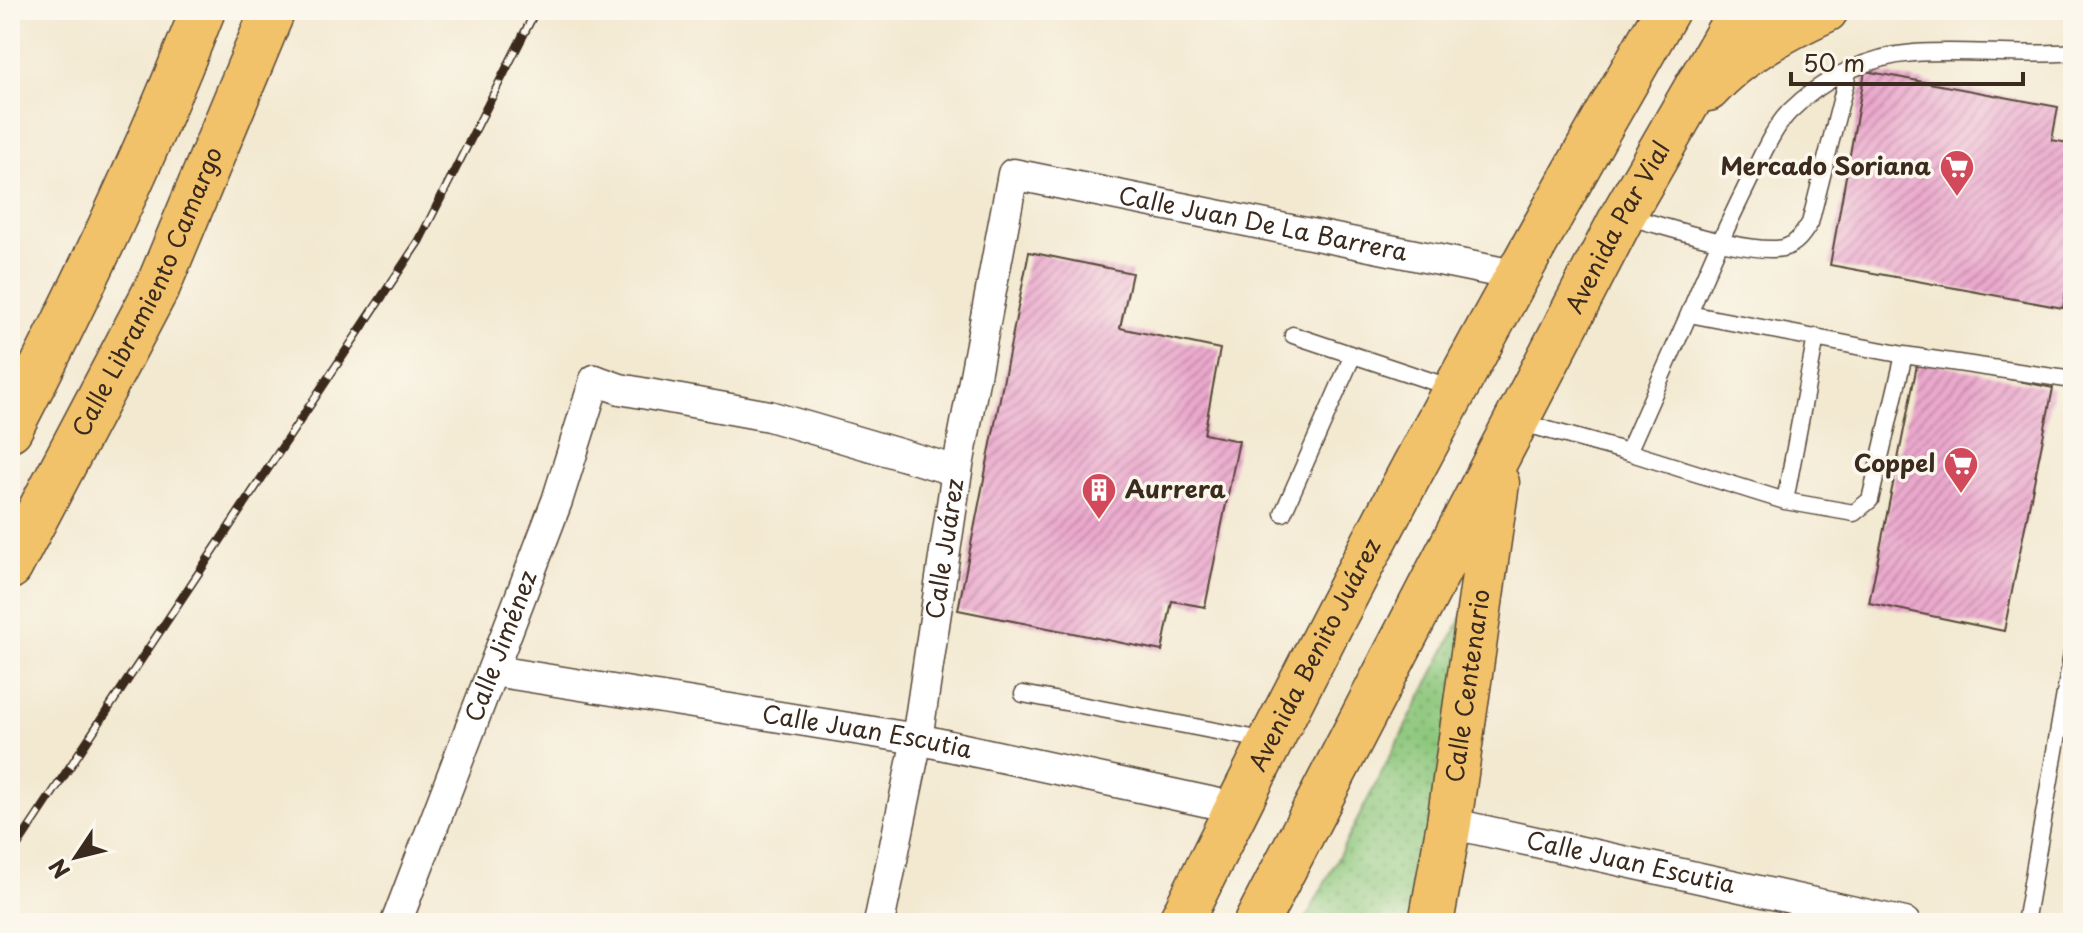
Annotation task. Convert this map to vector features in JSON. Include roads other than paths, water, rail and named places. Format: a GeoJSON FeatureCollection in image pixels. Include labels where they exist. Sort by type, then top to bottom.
{"type":"FeatureCollection","features":[{"type":"Feature","properties":{"kind":"main road"},"geometry":{"type":"LineString","coordinates":[[10,429],[87,274],[203,10]]}},
{"type":"Feature","properties":{"kind":"main road","name":"Calle Libramiento Camargo"},"geometry":{"type":"LineString","coordinates":[[10,567],[159,284],[273,10]]}},
{"type":"Feature","properties":{"kind":"main road"},"geometry":{"type":"LineString","coordinates":[[1456,390],[1514,275],[1667,10]]}},
{"type":"Feature","properties":{"kind":"main road","name":"Avenida Par Vial"},"geometry":{"type":"LineString","coordinates":[[1509,435],[1623,215],[1741,10]]}},
{"type":"Feature","properties":{"kind":"main road"},"geometry":{"type":"LineString","coordinates":[[1669,133],[1717,79],[1744,56],[1775,35],[1826,10]]}},
{"type":"Feature","properties":{"kind":"main road","name":"Avenida Benito Juárez"},"geometry":{"type":"LineString","coordinates":[[1180,923],[1270,742],[1456,390]]}},
{"type":"Feature","properties":{"kind":"main road"},"geometry":{"type":"LineString","coordinates":[[1256,923],[1509,435]]}},
{"type":"Feature","properties":{"kind":"main road","name":"Calle Centenario"},"geometry":{"type":"LineString","coordinates":[[1431,923],[1509,435]]}},
{"type":"Feature","properties":{"kind":"street","name":"Calle Juan De La Barrera"},"geometry":{"type":"LineString","coordinates":[[1013,174],[1514,275]]}},
{"type":"Feature","properties":{"kind":"street","name":"Calle Juárez"},"geometry":{"type":"LineString","coordinates":[[879,923],[917,739],[957,471],[1013,174]]}},
{"type":"Feature","properties":{"kind":"street","name":"Calle Jiménez"},"geometry":{"type":"LineString","coordinates":[[396,923],[557,501],[590,383],[769,416],[957,471]]}},
{"type":"Feature","properties":{"kind":"street","name":"Calle Juan Escutia"},"geometry":{"type":"LineString","coordinates":[[494,671],[917,739],[1237,808]]}},
{"type":"Feature","properties":{"kind":"street","name":"Calle Juan Escutia"},"geometry":{"type":"LineString","coordinates":[[1449,823],[1905,923]]}},
{"type":"Feature","properties":{"kind":"lane"},"geometry":{"type":"LineString","coordinates":[[1628,452],[1720,240],[1772,135],[1788,113],[1849,69],[1878,59],[1913,53],[2073,52]]}},
{"type":"Feature","properties":{"kind":"lane"},"geometry":{"type":"LineString","coordinates":[[1623,215],[1720,240],[1770,249],[1786,247],[1799,239],[1810,223],[1849,69]]}},
{"type":"Feature","properties":{"kind":"lane"},"geometry":{"type":"LineString","coordinates":[[1689,314],[1904,355],[2073,380]]}},
{"type":"Feature","properties":{"kind":"lane"},"geometry":{"type":"LineString","coordinates":[[1293,335],[1456,390]]}},
{"type":"Feature","properties":{"kind":"lane"},"geometry":{"type":"LineString","coordinates":[[1785,501],[1816,337]]}},
{"type":"Feature","properties":{"kind":"lane"},"geometry":{"type":"LineString","coordinates":[[1283,513],[1353,355]]}},
{"type":"Feature","properties":{"kind":"lane"},"geometry":{"type":"LineString","coordinates":[[1509,435],[1628,452],[1785,501],[1845,513],[1866,506],[1904,355]]}},
{"type":"Feature","properties":{"kind":"lane"},"geometry":{"type":"LineString","coordinates":[[2025,923],[2073,648]]}},
{"type":"Feature","properties":{"kind":"lane"},"geometry":{"type":"LineString","coordinates":[[1023,694],[1270,742]]}},
{"type":"Feature","properties":{"kind":"railway"},"geometry":{"type":"LineString","coordinates":[[10,857],[419,241],[536,10]]}},
{"type":"Feature","properties":{"kind":"place","name":"Mercado Soriana"},"geometry":{"type":"Point","coordinates":[1957,198]}},
{"type":"Feature","properties":{"kind":"place","name":"Coppel"},"geometry":{"type":"Point","coordinates":[1961,495]}},
{"type":"Feature","properties":{"kind":"place","name":"Aurrera"},"geometry":{"type":"Point","coordinates":[1099,521]}}]}
